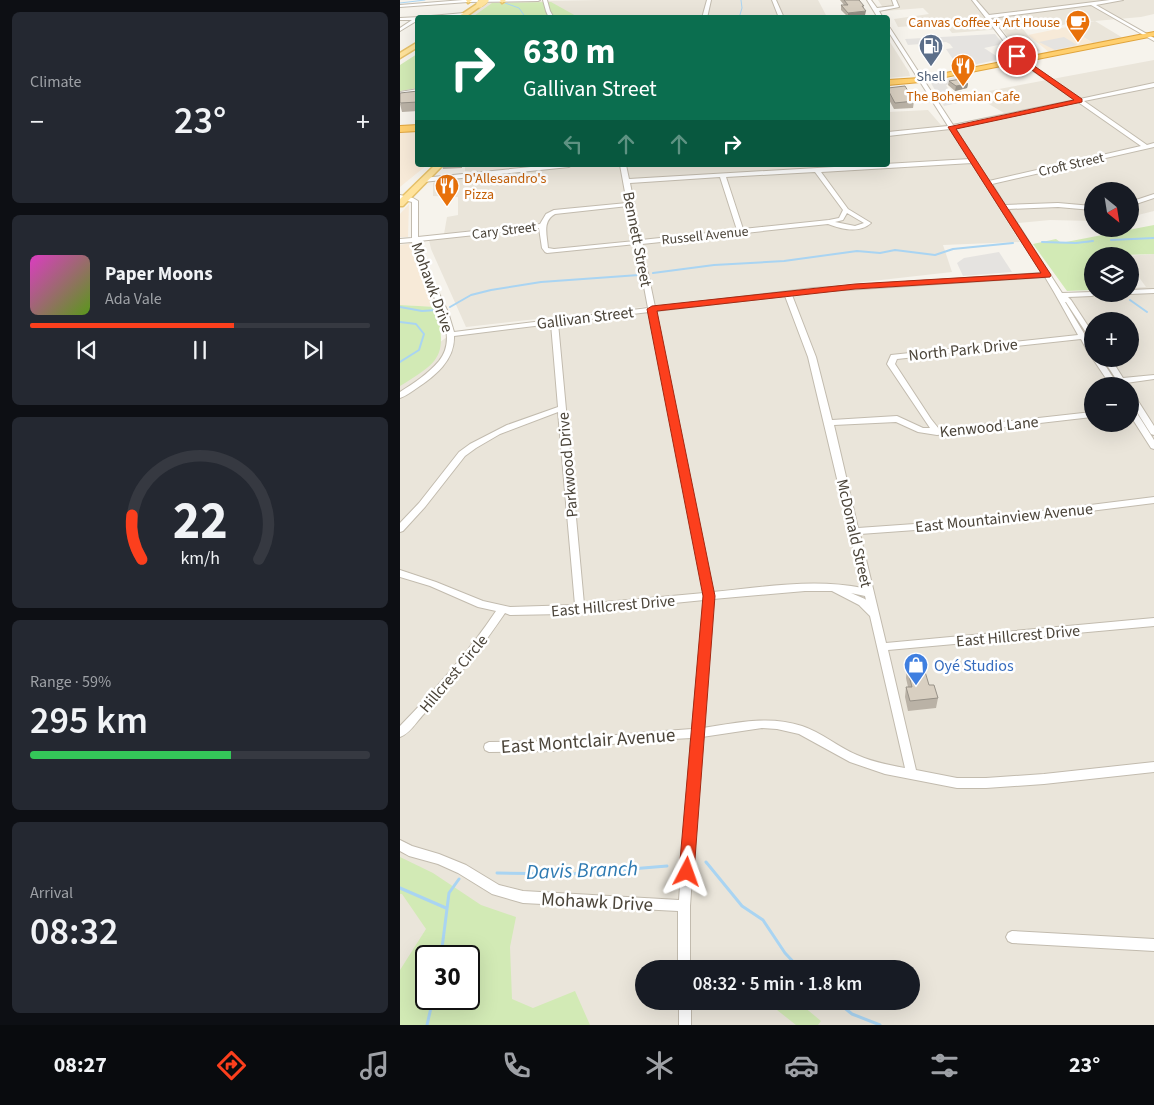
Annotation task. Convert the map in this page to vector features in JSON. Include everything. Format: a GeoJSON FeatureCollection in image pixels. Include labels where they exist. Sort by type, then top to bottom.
{"type":"FeatureCollection","features":[{"type":"Feature","properties":{"kind":"highway"},"geometry":{"type":"LineString","coordinates":[[890,83],[920,80],[1151,37]]}},
{"type":"Feature","properties":{"kind":"highway"},"geometry":{"type":"LineString","coordinates":[[400,129],[415,128]]}},
{"type":"Feature","properties":{"kind":"main road"},"geometry":{"type":"LineString","coordinates":[[464,15],[483,2]]}},
{"type":"Feature","properties":{"kind":"main road"},"geometry":{"type":"LineString","coordinates":[[400,56],[415,46]]}},
{"type":"Feature","properties":{"kind":"main road"},"geometry":{"type":"LineString","coordinates":[[402,199],[435,167]]}},
{"type":"Feature","properties":{"kind":"main road"},"geometry":{"type":"LineString","coordinates":[[402,199],[435,167]]}},
{"type":"Feature","properties":{"kind":"street"},"geometry":{"type":"LineString","coordinates":[[400,6],[468,1],[538,0]]}},
{"type":"Feature","properties":{"kind":"street"},"geometry":{"type":"LineString","coordinates":[[545,0],[550,15]]}},
{"type":"Feature","properties":{"kind":"street"},"geometry":{"type":"LineString","coordinates":[[705,15],[708,0]]}},
{"type":"Feature","properties":{"kind":"street"},"geometry":{"type":"LineString","coordinates":[[774,0],[781,15]]}},
{"type":"Feature","properties":{"kind":"street"},"geometry":{"type":"LineString","coordinates":[[869,0],[879,15]]}},
{"type":"Feature","properties":{"kind":"street"},"geometry":{"type":"LineString","coordinates":[[876,10],[897,7],[894,0]]}},
{"type":"Feature","properties":{"kind":"street"},"geometry":{"type":"LineString","coordinates":[[974,0],[1022,60],[1146,146]]}},
{"type":"Feature","properties":{"kind":"street"},"geometry":{"type":"LineString","coordinates":[[1068,0],[1076,7]]}},
{"type":"Feature","properties":{"kind":"street"},"geometry":{"type":"LineString","coordinates":[[988,17],[1121,0]]}},
{"type":"Feature","properties":{"kind":"street"},"geometry":{"type":"LineString","coordinates":[[1093,5],[1151,37]]}},
{"type":"Feature","properties":{"kind":"street"},"geometry":{"type":"LineString","coordinates":[[400,20],[415,18]]}},
{"type":"Feature","properties":{"kind":"street"},"geometry":{"type":"LineString","coordinates":[[400,30],[415,20]]}},
{"type":"Feature","properties":{"kind":"street"},"geometry":{"type":"LineString","coordinates":[[890,31],[1046,275],[1060,295],[1069,302],[1084,324]]}},
{"type":"Feature","properties":{"kind":"street"},"geometry":{"type":"LineString","coordinates":[[890,134],[951,127],[1154,84]]}},
{"type":"Feature","properties":{"kind":"street"},"geometry":{"type":"LineString","coordinates":[[400,94],[415,92]]}},
{"type":"Feature","properties":{"kind":"street","name":"Croft Street"},"geometry":{"type":"LineString","coordinates":[[988,183],[1154,145]]}},
{"type":"Feature","properties":{"kind":"street"},"geometry":{"type":"LineString","coordinates":[[890,166],[973,161]]}},
{"type":"Feature","properties":{"kind":"street"},"geometry":{"type":"LineString","coordinates":[[435,167],[436,174],[450,176]]}},
{"type":"Feature","properties":{"kind":"street"},"geometry":{"type":"LineString","coordinates":[[423,180],[547,167]]}},
{"type":"Feature","properties":{"kind":"street","name":"Bennett Street"},"geometry":{"type":"LineString","coordinates":[[624,167],[709,596],[684,906],[684,960]]}},
{"type":"Feature","properties":{"kind":"street"},"geometry":{"type":"LineString","coordinates":[[627,181],[804,168],[817,170],[869,167]]}},
{"type":"Feature","properties":{"kind":"street"},"geometry":{"type":"LineString","coordinates":[[817,170],[846,210],[841,219],[830,222]]}},
{"type":"Feature","properties":{"kind":"street"},"geometry":{"type":"LineString","coordinates":[[722,175],[741,232]]}},
{"type":"Feature","properties":{"kind":"street"},"geometry":{"type":"LineString","coordinates":[[1139,201],[1154,196]]}},
{"type":"Feature","properties":{"kind":"street","name":"Mohawk Drive"},"geometry":{"type":"LineString","coordinates":[[400,396],[419,384],[438,367],[448,354],[452,334],[421,261],[415,240],[415,202],[402,199]]}},
{"type":"Feature","properties":{"kind":"street","name":"Cary Street"},"geometry":{"type":"LineString","coordinates":[[400,241],[542,226],[548,215],[554,212],[632,204]]}},
{"type":"Feature","properties":{"kind":"street"},"geometry":{"type":"LineString","coordinates":[[1003,207],[1058,205],[1084,207]]}},
{"type":"Feature","properties":{"kind":"street","name":"Russell Avenue"},"geometry":{"type":"LineString","coordinates":[[542,226],[547,251],[830,222],[850,227],[866,225],[867,221],[846,210]]}},
{"type":"Feature","properties":{"kind":"street","name":"Gallivan Street"},"geometry":{"type":"LineString","coordinates":[[452,334],[855,286],[1046,275]]}},
{"type":"Feature","properties":{"kind":"street"},"geometry":{"type":"LineString","coordinates":[[1139,292],[1154,291]]}},
{"type":"Feature","properties":{"kind":"street","name":"McDonald Street"},"geometry":{"type":"LineString","coordinates":[[788,293],[812,357],[912,775]]}},
{"type":"Feature","properties":{"kind":"street"},"geometry":{"type":"LineString","coordinates":[[1060,295],[1084,294]]}},
{"type":"Feature","properties":{"kind":"street"},"geometry":{"type":"LineString","coordinates":[[1060,295],[1062,302],[1083,337]]}},
{"type":"Feature","properties":{"kind":"street","name":"Parkwood Drive"},"geometry":{"type":"LineString","coordinates":[[554,322],[580,608]]}},
{"type":"Feature","properties":{"kind":"street","name":"North Park Drive"},"geometry":{"type":"LineString","coordinates":[[937,432],[928,422],[891,364],[894,357],[1083,337]]}},
{"type":"Feature","properties":{"kind":"street"},"geometry":{"type":"LineString","coordinates":[[1104,367],[1112,377]]}},
{"type":"Feature","properties":{"kind":"street"},"geometry":{"type":"LineString","coordinates":[[1139,380],[1154,378]]}},
{"type":"Feature","properties":{"kind":"street"},"geometry":{"type":"LineString","coordinates":[[400,530],[469,448],[492,434],[562,408]]}},
{"type":"Feature","properties":{"kind":"street","name":"Kenwood Lane"},"geometry":{"type":"LineString","coordinates":[[829,424],[897,418],[926,431],[937,432],[1084,416]]}},
{"type":"Feature","properties":{"kind":"street"},"geometry":{"type":"LineString","coordinates":[[1139,416],[1154,432]]}},
{"type":"Feature","properties":{"kind":"street"},"geometry":{"type":"LineString","coordinates":[[1139,420],[1154,446]]}},
{"type":"Feature","properties":{"kind":"street","name":"East Mountainview Avenue"},"geometry":{"type":"LineString","coordinates":[[854,531],[971,523],[1154,500]]}},
{"type":"Feature","properties":{"kind":"street","name":"East Hillcrest Drive"},"geometry":{"type":"LineString","coordinates":[[400,573],[502,610],[580,608],[805,587],[855,589],[869,593]]}},
{"type":"Feature","properties":{"kind":"street","name":"East Hillcrest Drive"},"geometry":{"type":"LineString","coordinates":[[832,587],[862,602],[874,613]]}},
{"type":"Feature","properties":{"kind":"street","name":"Hillcrest Circle"},"geometry":{"type":"LineString","coordinates":[[400,734],[429,704],[466,660],[502,610]]}},
{"type":"Feature","properties":{"kind":"street","name":"East Hillcrest Drive"},"geometry":{"type":"LineString","coordinates":[[882,647],[1154,622]]}},
{"type":"Feature","properties":{"kind":"street","name":"East Montclair Avenue"},"geometry":{"type":"LineString","coordinates":[[489,746],[547,746],[637,736],[697,733],[762,724],[789,727],[810,734],[854,758],[885,769],[956,783],[986,783],[1090,775],[1154,767]]}},
{"type":"Feature","properties":{"kind":"street","name":"Mohawk Drive"},"geometry":{"type":"LineString","coordinates":[[400,845],[409,851],[462,869],[496,890],[524,897],[684,906]]}},
{"type":"Feature","properties":{"kind":"street"},"geometry":{"type":"LineString","coordinates":[[1012,937],[1154,945]]}},
{"type":"Feature","properties":{"kind":"street"},"geometry":{"type":"LineString","coordinates":[[685,1010],[685,1025]]}},
{"type":"Feature","properties":{"kind":"shaded area"},"geometry":{"type":"Polygon","coordinates":[[[818,0],[826,15],[470,15],[488,2],[818,0]]]}},
{"type":"Feature","properties":{"kind":"shaded area"},"geometry":{"type":"Polygon","coordinates":[[[878,0],[1154,0],[1154,14],[1141,17],[1066,24],[1046,30],[1035,23],[1020,25],[1040,51],[1021,55],[1002,29],[952,33],[945,24],[898,27],[894,19],[929,14],[923,8],[885,11],[878,0]]]}},
{"type":"Feature","properties":{"kind":"shaded area"},"geometry":{"type":"Polygon","coordinates":[[[1095,21],[1123,38],[1093,43],[1067,27],[1095,21]]]}},
{"type":"Feature","properties":{"kind":"shaded area"},"geometry":{"type":"Polygon","coordinates":[[[1067,27],[1093,43],[1049,52],[1028,35],[1067,27]]]}},
{"type":"Feature","properties":{"kind":"shaded area"},"geometry":{"type":"Polygon","coordinates":[[[995,34],[1003,44],[984,48],[1001,59],[959,68],[946,49],[953,48],[950,44],[946,42],[908,45],[905,39],[995,34]]]}},
{"type":"Feature","properties":{"kind":"shaded area"},"geometry":{"type":"Polygon","coordinates":[[[1064,37],[1077,45],[1055,50],[1039,42],[1064,37]]]}},
{"type":"Feature","properties":{"kind":"shaded area"},"geometry":{"type":"Polygon","coordinates":[[[890,42],[909,72],[910,76],[890,78],[890,42]]]}},
{"type":"Feature","properties":{"kind":"shaded area"},"geometry":{"type":"Polygon","coordinates":[[[1154,60],[1154,211],[1139,215],[1139,182],[1084,182],[1084,221],[1050,220],[1009,224],[1020,242],[943,245],[952,272],[466,327],[431,249],[429,240],[444,234],[447,217],[458,215],[458,197],[433,196],[433,183],[465,173],[465,167],[890,167],[890,112],[928,110],[941,125],[1004,113],[972,94],[1154,60]]]}},
{"type":"Feature","properties":{"kind":"shaded area"},"geometry":{"type":"Polygon","coordinates":[[[955,77],[961,82],[946,85],[951,93],[961,91],[971,100],[944,106],[931,83],[955,77]]]}},
{"type":"Feature","properties":{"kind":"shaded area"},"geometry":{"type":"Polygon","coordinates":[[[415,131],[415,167],[425,167],[400,187],[400,133],[415,131]]]}},
{"type":"Feature","properties":{"kind":"shaded area"},"geometry":{"type":"Polygon","coordinates":[[[409,204],[408,237],[400,237],[400,214],[409,204]]]}},
{"type":"Feature","properties":{"kind":"shaded area"},"geometry":{"type":"Polygon","coordinates":[[[412,243],[437,307],[400,305],[400,245],[412,243]]]}},
{"type":"Feature","properties":{"kind":"shaded area"},"geometry":{"type":"Polygon","coordinates":[[[999,252],[1012,272],[963,276],[957,263],[964,258],[999,252]]]}},
{"type":"Feature","properties":{"kind":"shaded area"},"geometry":{"type":"Polygon","coordinates":[[[1154,254],[1154,1025],[400,1025],[400,373],[448,336],[542,326],[788,293],[1045,276],[1065,294],[1084,292],[1084,302],[1139,302],[1139,287],[1146,287],[1139,277],[1139,255],[1154,254]]]}},
{"type":"Feature","properties":{"kind":"green space"},"geometry":{"type":"Polygon","coordinates":[[[551,2],[574,15],[475,15],[492,3],[551,2]]]}},
{"type":"Feature","properties":{"kind":"green space"},"geometry":{"type":"Polygon","coordinates":[[[415,55],[415,88],[400,91],[400,65],[415,55]]]}},
{"type":"Feature","properties":{"kind":"green space"},"geometry":{"type":"Polygon","coordinates":[[[1154,225],[1154,254],[1139,254],[1139,247],[1084,247],[1084,290],[1067,291],[1033,244],[1056,239],[1060,242],[1066,242],[1087,238],[1139,238],[1139,228],[1154,225]]]}},
{"type":"Feature","properties":{"kind":"green space"},"geometry":{"type":"Polygon","coordinates":[[[400,305],[437,307],[441,337],[438,356],[433,363],[400,386],[400,305]]]}},
{"type":"Feature","properties":{"kind":"green space"},"geometry":{"type":"Polygon","coordinates":[[[400,857],[433,873],[481,905],[516,917],[510,947],[512,999],[533,1008],[575,991],[590,1025],[400,1025],[400,970],[415,946],[415,1010],[480,1010],[480,945],[416,945],[426,929],[402,894],[400,894],[400,857]]]}},
{"type":"Feature","properties":{"kind":"green space"},"geometry":{"type":"Polygon","coordinates":[[[777,1010],[808,1010],[821,1021],[818,1025],[796,1025],[777,1010]]]}},
{"type":"Feature","properties":{"kind":"building"},"geometry":{"type":"Polygon","coordinates":[[[844,0],[859,0],[866,11],[848,13],[841,5],[848,5],[844,0]]]}},
{"type":"Feature","properties":{"kind":"building"},"geometry":{"type":"Polygon","coordinates":[[[961,79],[968,84],[956,86],[949,81],[961,79]]]}},
{"type":"Feature","properties":{"kind":"building"},"geometry":{"type":"Polygon","coordinates":[[[905,86],[914,101],[895,103],[890,94],[890,88],[905,86]]]}},
{"type":"Feature","properties":{"kind":"building"},"geometry":{"type":"Polygon","coordinates":[[[415,91],[415,102],[400,103],[400,93],[415,91]]]}},
{"type":"Feature","properties":{"kind":"building"},"geometry":{"type":"Polygon","coordinates":[[[923,665],[929,685],[934,685],[938,698],[910,701],[906,687],[912,687],[907,668],[923,665]]]}},
{"type":"Feature","properties":{"kind":"waterway"},"geometry":{"type":"LineString","coordinates":[[400,3],[425,0]]}},
{"type":"Feature","properties":{"kind":"waterway"},"geometry":{"type":"LineString","coordinates":[[740,15],[742,8],[741,0]]}},
{"type":"Feature","properties":{"kind":"waterway"},"geometry":{"type":"LineString","coordinates":[[505,3],[519,8],[524,15]]}},
{"type":"Feature","properties":{"kind":"waterway"},"geometry":{"type":"LineString","coordinates":[[1111,240],[1154,238]]}},
{"type":"Feature","properties":{"kind":"waterway"},"geometry":{"type":"LineString","coordinates":[[1042,242],[1076,243],[1093,241]]}},
{"type":"Feature","properties":{"kind":"waterway"},"geometry":{"type":"LineString","coordinates":[[653,273],[714,265],[784,261],[857,251],[880,253],[895,250],[935,255],[953,249],[1013,243]]}},
{"type":"Feature","properties":{"kind":"waterway"},"geometry":{"type":"LineString","coordinates":[[450,307],[471,295],[491,290],[541,282],[639,275]]}},
{"type":"Feature","properties":{"kind":"waterway"},"geometry":{"type":"LineString","coordinates":[[1133,302],[1147,312]]}},
{"type":"Feature","properties":{"kind":"waterway"},"geometry":{"type":"LineString","coordinates":[[400,307],[422,311],[437,310]]}},
{"type":"Feature","properties":{"kind":"waterway"},"geometry":{"type":"LineString","coordinates":[[400,322],[416,324],[424,334],[419,350],[400,362]]}},
{"type":"Feature","properties":{"kind":"waterway","name":"Davis Branch"},"geometry":{"type":"LineString","coordinates":[[706,862],[742,906],[763,920],[792,960]]}},
{"type":"Feature","properties":{"kind":"waterway","name":"Davis Branch"},"geometry":{"type":"LineString","coordinates":[[497,873],[571,874],[667,866]]}},
{"type":"Feature","properties":{"kind":"waterway"},"geometry":{"type":"LineString","coordinates":[[442,945],[449,893],[459,879]]}},
{"type":"Feature","properties":{"kind":"waterway"},"geometry":{"type":"LineString","coordinates":[[400,888],[446,908]]}},
{"type":"Feature","properties":{"kind":"waterway"},"geometry":{"type":"LineString","coordinates":[[427,1025],[430,1010]]}},
{"type":"Feature","properties":{"kind":"waterway","name":"Davis Branch"},"geometry":{"type":"LineString","coordinates":[[847,1010],[852,1014],[880,1025]]}},
{"type":"Feature","properties":{"kind":"place","name":"Canvas Coffee + Art House"},"geometry":{"type":"Point","coordinates":[1078,43]}},
{"type":"Feature","properties":{"kind":"place","name":"Shell"},"geometry":{"type":"Point","coordinates":[931,67]}},
{"type":"Feature","properties":{"kind":"place","name":"The Bohemian Cafe"},"geometry":{"type":"Point","coordinates":[963,87]}},
{"type":"Feature","properties":{"kind":"place","name":"D'Allesandro's Pizza"},"geometry":{"type":"Point","coordinates":[447,207]}},
{"type":"Feature","properties":{"kind":"place","name":"Oyé Studios"},"geometry":{"type":"Point","coordinates":[916,686]}},
{"type":"Feature","properties":{"kind":"route"},"geometry":{"type":"LineString","coordinates":[[687,872],[697,725],[709,596],[652,309],[855,286],[1046,275],[951,127],[1080,100],[1017,56]]}}]}
